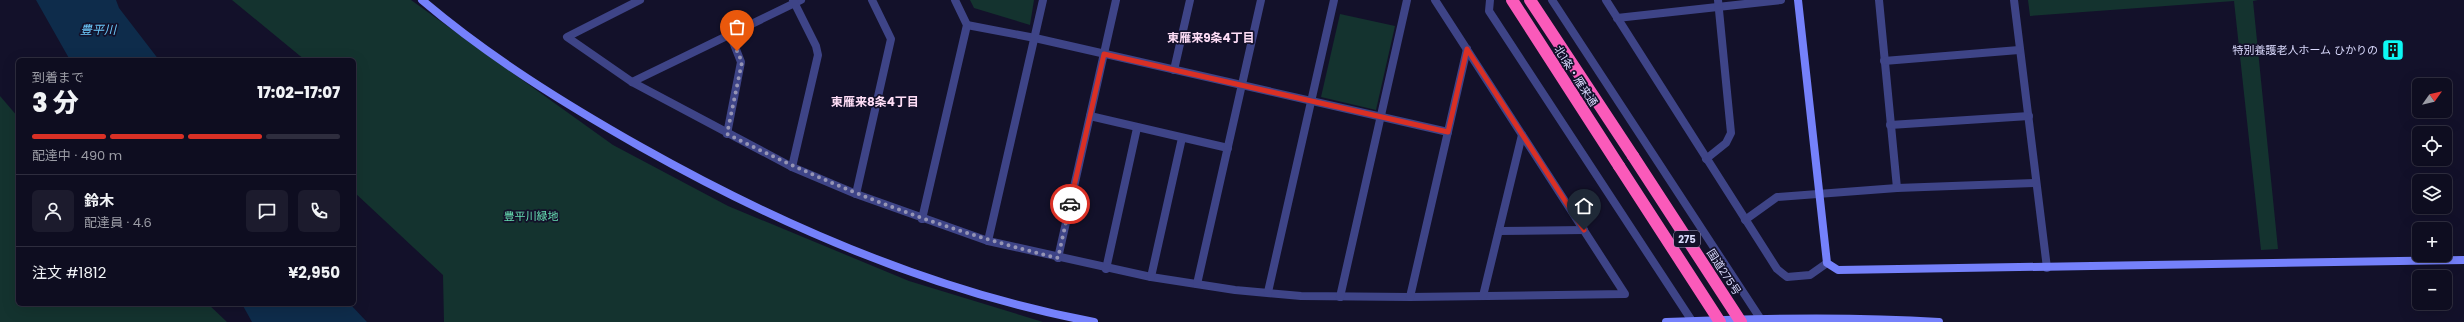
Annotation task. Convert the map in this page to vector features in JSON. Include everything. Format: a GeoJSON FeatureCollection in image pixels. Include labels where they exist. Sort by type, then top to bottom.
{"type":"FeatureCollection","features":[{"type":"Feature","properties":{"kind":"highway","name":"北1条・雁来通"},"geometry":{"type":"LineString","coordinates":[[1512,0],[1720,322]]}},
{"type":"Feature","properties":{"kind":"highway","name":"北1条・雁来通"},"geometry":{"type":"LineString","coordinates":[[1530,0],[1633,156]]}},
{"type":"Feature","properties":{"kind":"highway","name":"国道275号"},"geometry":{"type":"LineString","coordinates":[[1633,156],[1740,322]]}},
{"type":"Feature","properties":{"kind":"street"},"geometry":{"type":"LineString","coordinates":[[422,0],[503,61],[582,114],[756,208],[886,264],[986,296],[1057,315],[1094,322]]}},
{"type":"Feature","properties":{"kind":"street"},"geometry":{"type":"LineString","coordinates":[[640,0],[567,37],[632,82],[727,134],[792,167],[856,194],[922,219],[988,241],[1106,269],[1197,284],[1268,292],[1340,297],[1625,294],[1435,0]]}},
{"type":"Feature","properties":{"kind":"street"},"geometry":{"type":"LineString","coordinates":[[856,194],[891,39],[872,0]]}},
{"type":"Feature","properties":{"kind":"street"},"geometry":{"type":"LineString","coordinates":[[922,219],[967,25],[955,0]]}},
{"type":"Feature","properties":{"kind":"street"},"geometry":{"type":"LineString","coordinates":[[988,241],[1043,0]]}},
{"type":"Feature","properties":{"kind":"street"},"geometry":{"type":"LineString","coordinates":[[1058,258],[1116,0]]}},
{"type":"Feature","properties":{"kind":"street"},"geometry":{"type":"LineString","coordinates":[[1174,70],[1190,0]]}},
{"type":"Feature","properties":{"kind":"street"},"geometry":{"type":"LineString","coordinates":[[1197,284],[1261,0]]}},
{"type":"Feature","properties":{"kind":"street"},"geometry":{"type":"LineString","coordinates":[[1268,292],[1334,0]]}},
{"type":"Feature","properties":{"kind":"street"},"geometry":{"type":"LineString","coordinates":[[1340,297],[1407,0]]}},
{"type":"Feature","properties":{"kind":"street"},"geometry":{"type":"LineString","coordinates":[[1490,0],[1489,11],[1692,321]]}},
{"type":"Feature","properties":{"kind":"street"},"geometry":{"type":"LineString","coordinates":[[1552,0],[1760,318]]}},
{"type":"Feature","properties":{"kind":"street"},"geometry":{"type":"LineString","coordinates":[[1606,0],[1616,18],[1777,269],[1787,277],[1810,275],[1827,263]]}},
{"type":"Feature","properties":{"kind":"street"},"geometry":{"type":"LineString","coordinates":[[1616,18],[1718,2],[1781,0]]}},
{"type":"Feature","properties":{"kind":"street"},"geometry":{"type":"LineString","coordinates":[[1798,0],[1818,193],[1827,263]]}},
{"type":"Feature","properties":{"kind":"street"},"geometry":{"type":"LineString","coordinates":[[1878,0],[1896,188]]}},
{"type":"Feature","properties":{"kind":"street"},"geometry":{"type":"LineString","coordinates":[[2014,0],[2019,50],[2029,116],[2035,183],[2047,268]]}},
{"type":"Feature","properties":{"kind":"street"},"geometry":{"type":"LineString","coordinates":[[632,82],[796,1],[816,46],[818,54],[792,167]]}},
{"type":"Feature","properties":{"kind":"street"},"geometry":{"type":"LineString","coordinates":[[1706,159],[1726,143],[1731,133],[1718,2]]}},
{"type":"Feature","properties":{"kind":"street"},"geometry":{"type":"LineString","coordinates":[[967,25],[1035,38],[1448,132]]}},
{"type":"Feature","properties":{"kind":"street"},"geometry":{"type":"LineString","coordinates":[[727,134],[742,62],[730,34]]}},
{"type":"Feature","properties":{"kind":"street"},"geometry":{"type":"LineString","coordinates":[[1410,297],[1467,49]]}},
{"type":"Feature","properties":{"kind":"street"},"geometry":{"type":"LineString","coordinates":[[1884,61],[2019,50]]}},
{"type":"Feature","properties":{"kind":"street"},"geometry":{"type":"LineString","coordinates":[[1090,116],[1228,148]]}},
{"type":"Feature","properties":{"kind":"street"},"geometry":{"type":"LineString","coordinates":[[1890,125],[2029,116]]}},
{"type":"Feature","properties":{"kind":"street"},"geometry":{"type":"LineString","coordinates":[[1106,269],[1137,128]]}},
{"type":"Feature","properties":{"kind":"street"},"geometry":{"type":"LineString","coordinates":[[1483,296],[1522,135]]}},
{"type":"Feature","properties":{"kind":"street"},"geometry":{"type":"LineString","coordinates":[[1151,277],[1182,138]]}},
{"type":"Feature","properties":{"kind":"street"},"geometry":{"type":"LineString","coordinates":[[1745,220],[1777,197],[1896,188],[2035,183]]}},
{"type":"Feature","properties":{"kind":"street"},"geometry":{"type":"LineString","coordinates":[[1499,231],[1584,230]]}},
{"type":"Feature","properties":{"kind":"street"},"geometry":{"type":"LineString","coordinates":[[1827,263],[1838,270],[2047,268],[2268,262],[2464,260]]}},
{"type":"Feature","properties":{"kind":"street"},"geometry":{"type":"LineString","coordinates":[[1666,322],[1760,318],[1870,318],[1939,322]]}},
{"type":"Feature","properties":{"kind":"green space","name":"豊平川緑地"},"geometry":{"type":"Polygon","coordinates":[[[232,0],[411,0],[613,145],[728,206],[909,281],[1043,322],[444,322],[443,275],[356,194],[356,58],[303,58],[232,0]]]}},
{"type":"Feature","properties":{"kind":"green space"},"geometry":{"type":"Polygon","coordinates":[[[970,0],[1034,0],[1030,25],[974,8],[970,0]]]}},
{"type":"Feature","properties":{"kind":"green space"},"geometry":{"type":"Polygon","coordinates":[[[2028,0],[2258,0],[2253,1],[2278,249],[2261,250],[2234,1],[2030,16],[2028,0]]]}},
{"type":"Feature","properties":{"kind":"green space"},"geometry":{"type":"Polygon","coordinates":[[[1340,14],[1395,26],[1376,110],[1321,97],[1340,14]]]}},
{"type":"Feature","properties":{"kind":"green space"},"geometry":{"type":"Polygon","coordinates":[[[0,96],[16,115],[16,306],[210,306],[227,322],[0,322],[0,96]]]}},
{"type":"Feature","properties":{"kind":"water","name":"豊平川"},"geometry":{"type":"Polygon","coordinates":[[[36,0],[116,0],[119,8],[157,58],[69,58],[36,0]]]}},
{"type":"Feature","properties":{"kind":"water"},"geometry":{"type":"Polygon","coordinates":[[[243,306],[352,306],[367,322],[252,322],[243,306]]]}},
{"type":"Feature","properties":{"kind":"way so far"},"geometry":{"type":"LineString","coordinates":[[737,51],[742,62],[727,134],[792,167],[856,194],[922,219],[988,241],[1058,258],[1070,204]]}},
{"type":"Feature","properties":{"kind":"place","name":"特別養護老人ホーム ひかりの"},"geometry":{"type":"Point","coordinates":[2393,50]}},
{"type":"Feature","properties":{"kind":"district","name":"東雁来9条4丁目"},"geometry":{"type":"Point","coordinates":[1211,38]}},
{"type":"Feature","properties":{"kind":"district","name":"東雁来8条4丁目"},"geometry":{"type":"Point","coordinates":[875,102]}},
{"type":"Feature","properties":{"kind":"route"},"geometry":{"type":"LineString","coordinates":[[1070,204],[1104,54],[1448,132],[1467,49],[1584,230]]}}]}
